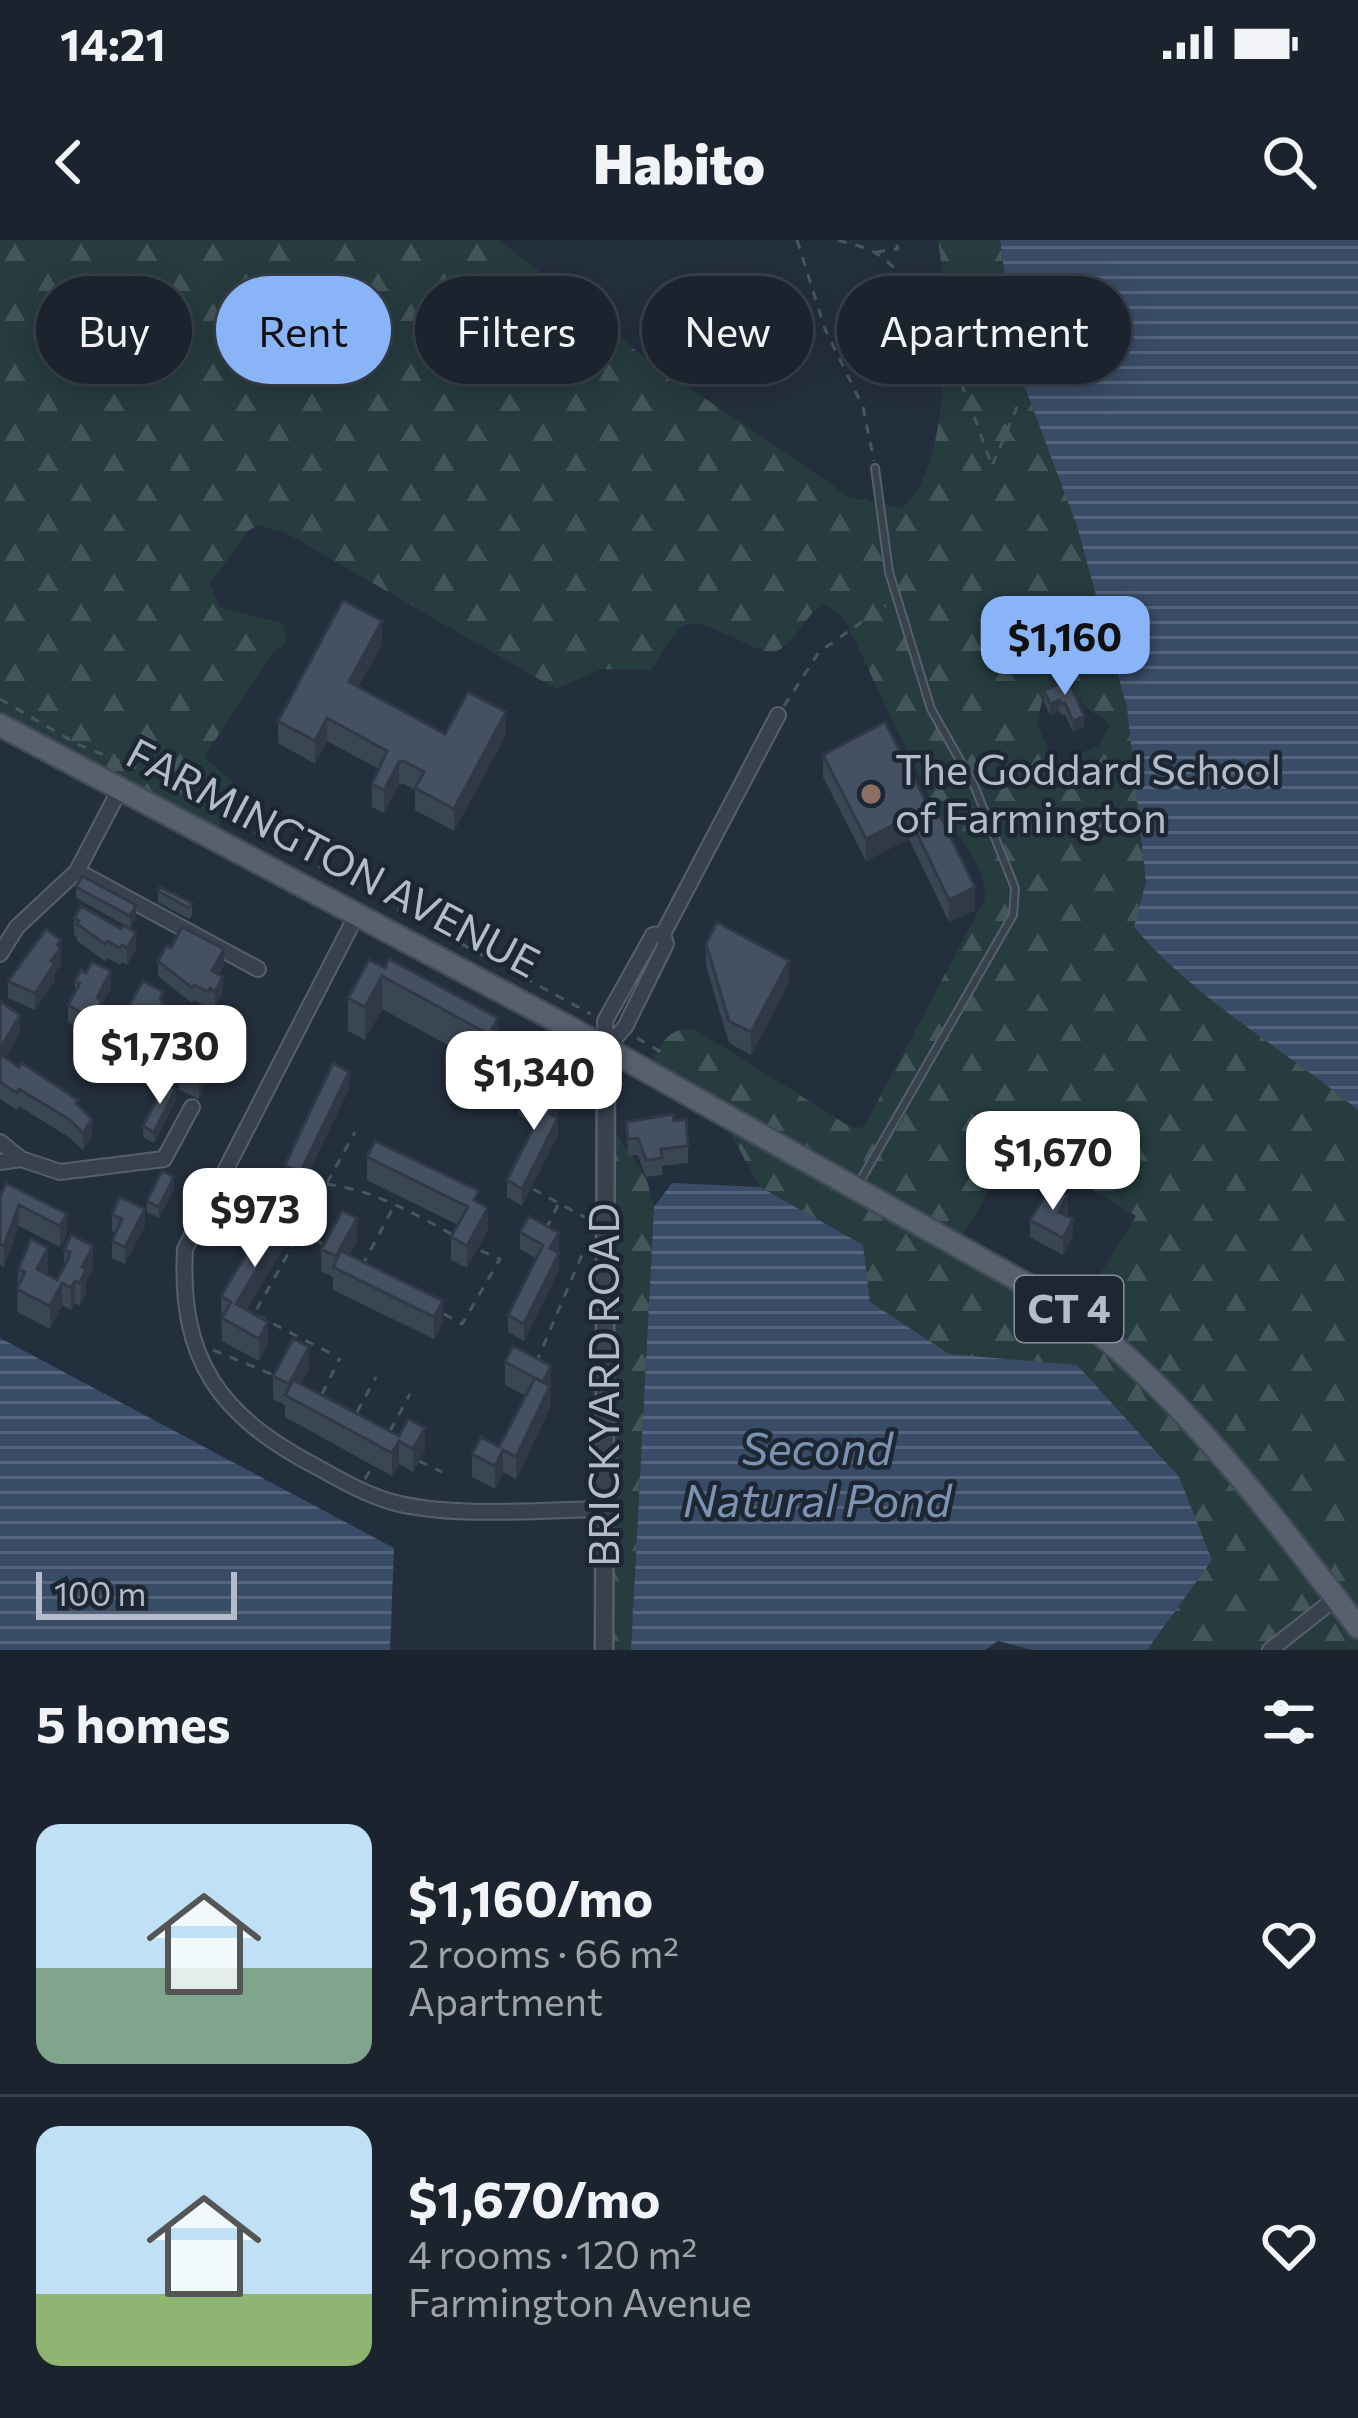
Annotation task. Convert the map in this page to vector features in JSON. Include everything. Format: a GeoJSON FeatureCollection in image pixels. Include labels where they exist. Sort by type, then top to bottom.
{"type":"FeatureCollection","features":[{"type":"Feature","properties":{"kind":"main road","name":"FARMINGTON AVENUE"},"geometry":{"type":"LineString","coordinates":[[0,725],[606,1048],[1063,1305],[1108,1337],[1173,1400],[1358,1627]]}},
{"type":"Feature","properties":{"kind":"street"},"geometry":{"type":"LineString","coordinates":[[606,1048],[636,1006],[667,944],[663,934],[778,715]]}},
{"type":"Feature","properties":{"kind":"street"},"geometry":{"type":"LineString","coordinates":[[0,954],[17,926],[77,871],[120,789]]}},
{"type":"Feature","properties":{"kind":"street"},"geometry":{"type":"LineString","coordinates":[[77,871],[258,969]]}},
{"type":"Feature","properties":{"kind":"street"},"geometry":{"type":"LineString","coordinates":[[356,916],[184,1249],[182,1300],[194,1341],[224,1403],[288,1452],[392,1502],[439,1509],[603,1509]]}},
{"type":"Feature","properties":{"kind":"street","name":"BRICKYARD ROAD"},"geometry":{"type":"LineString","coordinates":[[604,1650],[606,1048]]}},
{"type":"Feature","properties":{"kind":"street"},"geometry":{"type":"LineString","coordinates":[[0,1142],[21,1159],[60,1172],[164,1159],[192,1107]]}},
{"type":"Feature","properties":{"kind":"street"},"geometry":{"type":"LineString","coordinates":[[0,1162],[21,1159]]}},
{"type":"Feature","properties":{"kind":"street"},"geometry":{"type":"LineString","coordinates":[[1270,1650],[1336,1598]]}},
{"type":"Feature","properties":{"kind":"lane"},"geometry":{"type":"LineString","coordinates":[[857,1186],[1012,915],[1015,888],[974,785],[931,709],[890,572],[875,468]]}},
{"type":"Feature","properties":{"kind":"path"},"geometry":{"type":"LineString","coordinates":[[797,240],[825,329],[863,407],[875,468]]}},
{"type":"Feature","properties":{"kind":"path"},"geometry":{"type":"LineString","coordinates":[[838,240],[874,252],[898,249],[895,240]]}},
{"type":"Feature","properties":{"kind":"path"},"geometry":{"type":"LineString","coordinates":[[874,252],[907,284],[950,351],[992,466],[1020,400]]}},
{"type":"Feature","properties":{"kind":"path"},"geometry":{"type":"LineString","coordinates":[[778,715],[820,652],[897,597]]}},
{"type":"Feature","properties":{"kind":"path"},"geometry":{"type":"LineString","coordinates":[[0,699],[595,1015]]}},
{"type":"Feature","properties":{"kind":"path"},"geometry":{"type":"LineString","coordinates":[[633,1036],[661,1052]]}},
{"type":"Feature","properties":{"kind":"path"},"geometry":{"type":"LineString","coordinates":[[330,1353],[254,1314],[355,1132]]}},
{"type":"Feature","properties":{"kind":"path"},"geometry":{"type":"LineString","coordinates":[[326,1184],[355,1187],[462,1240]]}},
{"type":"Feature","properties":{"kind":"path"},"geometry":{"type":"LineString","coordinates":[[533,1189],[586,1218]]}},
{"type":"Feature","properties":{"kind":"path"},"geometry":{"type":"LineString","coordinates":[[542,1237],[559,1203]]}},
{"type":"Feature","properties":{"kind":"path"},"geometry":{"type":"LineString","coordinates":[[360,1269],[395,1204]]}},
{"type":"Feature","properties":{"kind":"path"},"geometry":{"type":"LineString","coordinates":[[301,1231],[329,1248]]}},
{"type":"Feature","properties":{"kind":"path"},"geometry":{"type":"LineString","coordinates":[[531,1375],[586,1243]]}},
{"type":"Feature","properties":{"kind":"path"},"geometry":{"type":"LineString","coordinates":[[442,1313],[462,1324],[500,1259],[478,1249]]}},
{"type":"Feature","properties":{"kind":"path"},"geometry":{"type":"LineString","coordinates":[[194,1341],[283,1379]]}},
{"type":"Feature","properties":{"kind":"path"},"geometry":{"type":"LineString","coordinates":[[320,1398],[340,1358]]}},
{"type":"Feature","properties":{"kind":"path"},"geometry":{"type":"LineString","coordinates":[[357,1412],[376,1376]]}},
{"type":"Feature","properties":{"kind":"path"},"geometry":{"type":"LineString","coordinates":[[389,1433],[410,1394]]}},
{"type":"Feature","properties":{"kind":"path"},"geometry":{"type":"LineString","coordinates":[[419,1460],[442,1472]]}},
{"type":"Feature","properties":{"kind":"green space"},"geometry":{"type":"Polygon","coordinates":[[[0,240],[498,240],[546,276],[415,276],[415,384],[618,384],[618,334],[642,355],[642,384],[684,384],[849,497],[901,508],[918,488],[931,459],[943,384],[1024,384],[1077,526],[1127,708],[1146,882],[1135,927],[1213,1002],[1358,1110],[1358,1650],[1147,1650],[1167,1624],[1077,1365],[949,1354],[869,1302],[862,1245],[760,1187],[717,1109],[646,1070],[670,1035],[694,1029],[852,1128],[864,1127],[985,899],[977,863],[937,814],[845,620],[826,605],[779,650],[765,651],[710,627],[688,624],[672,637],[651,670],[602,669],[556,689],[288,534],[259,525],[249,530],[210,583],[219,607],[284,624],[286,642],[270,656],[204,757],[240,789],[212,839],[0,725],[0,240]],[[1071,684],[1044,694],[1037,721],[1049,754],[1062,761],[1099,746],[1109,727],[1106,720],[1085,708],[1071,684]],[[1016,1146],[958,1243],[1076,1314],[1136,1216],[1016,1146]]]}},
{"type":"Feature","properties":{"kind":"green space"},"geometry":{"type":"Polygon","coordinates":[[[938,240],[1000,240],[1005,276],[941,276],[938,240]]]}},
{"type":"Feature","properties":{"kind":"green space"},"geometry":{"type":"Polygon","coordinates":[[[605,1117],[646,1177],[654,1207],[631,1650],[604,1650],[605,1117]]]}},
{"type":"Feature","properties":{"kind":"water"},"geometry":{"type":"Polygon","coordinates":[[[1000,240],[1358,240],[1358,1110],[1213,1002],[1134,927],[1146,882],[1127,708],[1077,526],[1024,384],[1131,384],[1131,276],[1005,276],[1000,240]]]}},
{"type":"Feature","properties":{"kind":"water","name":"Second Natural Pond"},"geometry":{"type":"Polygon","coordinates":[[[672,1183],[760,1187],[863,1245],[870,1302],[949,1354],[1077,1365],[1179,1477],[1212,1560],[1147,1650],[1032,1650],[998,1641],[985,1650],[631,1650],[654,1207],[672,1183]]]}},
{"type":"Feature","properties":{"kind":"water"},"geometry":{"type":"Polygon","coordinates":[[[0,1338],[394,1548],[390,1650],[0,1650],[0,1338]]]}},
{"type":"Feature","properties":{"kind":"building"},"geometry":{"type":"Polygon","coordinates":[[[343,600],[382,621],[349,682],[445,734],[468,692],[506,712],[454,809],[415,788],[424,772],[404,761],[384,790],[372,784],[387,751],[327,718],[315,741],[278,721],[343,600]]]}},
{"type":"Feature","properties":{"kind":"building"},"geometry":{"type":"Polygon","coordinates":[[[1068,679],[1084,716],[1073,721],[1065,703],[1050,704],[1044,691],[1068,679]]]}},
{"type":"Feature","properties":{"kind":"building"},"geometry":{"type":"Polygon","coordinates":[[[885,722],[934,817],[940,815],[975,887],[949,900],[909,817],[866,839],[823,755],[885,722]]]}},
{"type":"Feature","properties":{"kind":"building"},"geometry":{"type":"Polygon","coordinates":[[[82,876],[136,905],[130,916],[76,887],[82,876]]]}},
{"type":"Feature","properties":{"kind":"building"},"geometry":{"type":"Polygon","coordinates":[[[160,887],[192,903],[189,908],[158,891],[160,887]]]}},
{"type":"Feature","properties":{"kind":"building"},"geometry":{"type":"Polygon","coordinates":[[[81,906],[136,933],[127,948],[105,944],[77,924],[74,918],[81,906]]]}},
{"type":"Feature","properties":{"kind":"building"},"geometry":{"type":"Polygon","coordinates":[[[717,922],[789,961],[751,1032],[729,1021],[706,944],[717,922]]]}},
{"type":"Feature","properties":{"kind":"building"},"geometry":{"type":"Polygon","coordinates":[[[182,927],[224,949],[212,971],[223,977],[215,992],[192,988],[158,961],[182,927]]]}},
{"type":"Feature","properties":{"kind":"building"},"geometry":{"type":"Polygon","coordinates":[[[46,929],[61,940],[57,945],[61,948],[35,993],[8,981],[46,929]]]}},
{"type":"Feature","properties":{"kind":"building"},"geometry":{"type":"Polygon","coordinates":[[[389,959],[498,1018],[492,1029],[506,1037],[494,1058],[479,1050],[488,1034],[382,976],[365,1007],[348,998],[369,960],[385,968],[389,959]]]}},
{"type":"Feature","properties":{"kind":"building"},"geometry":{"type":"Polygon","coordinates":[[[92,962],[111,971],[97,998],[102,1001],[93,1019],[68,1005],[81,970],[86,973],[92,962]]]}},
{"type":"Feature","properties":{"kind":"building"},"geometry":{"type":"Polygon","coordinates":[[[143,981],[163,992],[164,1006],[143,1048],[111,1037],[143,981]]]}},
{"type":"Feature","properties":{"kind":"building"},"geometry":{"type":"Polygon","coordinates":[[[0,1001],[20,1015],[0,1049],[0,1001]]]}},
{"type":"Feature","properties":{"kind":"building"},"geometry":{"type":"Polygon","coordinates":[[[205,1016],[231,1029],[223,1045],[216,1041],[199,1082],[179,1073],[205,1016]]]}},
{"type":"Feature","properties":{"kind":"building"},"geometry":{"type":"Polygon","coordinates":[[[0,1054],[78,1100],[92,1119],[83,1133],[70,1120],[0,1082],[0,1054]]]}},
{"type":"Feature","properties":{"kind":"building"},"geometry":{"type":"Polygon","coordinates":[[[333,1063],[349,1072],[300,1173],[285,1165],[333,1063]]]}},
{"type":"Feature","properties":{"kind":"building"},"geometry":{"type":"Polygon","coordinates":[[[527,1082],[558,1099],[550,1114],[558,1118],[522,1189],[507,1180],[542,1111],[518,1098],[527,1082]]]}},
{"type":"Feature","properties":{"kind":"building"},"geometry":{"type":"Polygon","coordinates":[[[165,1083],[176,1089],[154,1132],[143,1126],[165,1083]]]}},
{"type":"Feature","properties":{"kind":"building"},"geometry":{"type":"Polygon","coordinates":[[[673,1114],[674,1121],[686,1119],[688,1146],[661,1149],[662,1158],[646,1160],[638,1138],[628,1139],[626,1122],[673,1114]]]}},
{"type":"Feature","properties":{"kind":"building"},"geometry":{"type":"Polygon","coordinates":[[[375,1141],[479,1191],[474,1200],[488,1208],[467,1246],[451,1237],[468,1207],[367,1157],[375,1141]]]}},
{"type":"Feature","properties":{"kind":"building"},"geometry":{"type":"Polygon","coordinates":[[[162,1171],[174,1177],[159,1207],[147,1201],[162,1171]]]}},
{"type":"Feature","properties":{"kind":"building"},"geometry":{"type":"Polygon","coordinates":[[[6,1183],[67,1214],[60,1226],[19,1205],[4,1246],[0,1244],[0,1197],[6,1183]]]}},
{"type":"Feature","properties":{"kind":"building"},"geometry":{"type":"Polygon","coordinates":[[[1051,1186],[1068,1195],[1059,1212],[1073,1219],[1063,1238],[1030,1220],[1051,1186]]]}},
{"type":"Feature","properties":{"kind":"building"},"geometry":{"type":"Polygon","coordinates":[[[282,1195],[297,1203],[236,1304],[268,1322],[259,1339],[222,1318],[231,1302],[221,1296],[282,1195]]]}},
{"type":"Feature","properties":{"kind":"building"},"geometry":{"type":"Polygon","coordinates":[[[120,1197],[145,1209],[125,1247],[112,1241],[122,1219],[112,1214],[120,1197]]]}},
{"type":"Feature","properties":{"kind":"building"},"geometry":{"type":"Polygon","coordinates":[[[342,1211],[357,1218],[336,1256],[321,1249],[342,1211]]]}},
{"type":"Feature","properties":{"kind":"building"},"geometry":{"type":"Polygon","coordinates":[[[529,1216],[559,1233],[550,1248],[559,1253],[524,1324],[508,1315],[543,1245],[520,1232],[529,1216]]]}},
{"type":"Feature","properties":{"kind":"building"},"geometry":{"type":"Polygon","coordinates":[[[71,1235],[93,1246],[80,1283],[75,1281],[71,1288],[62,1283],[50,1306],[17,1289],[25,1272],[18,1269],[31,1239],[48,1248],[37,1269],[57,1280],[68,1259],[70,1252],[64,1250],[71,1235]]]}},
{"type":"Feature","properties":{"kind":"building"},"geometry":{"type":"Polygon","coordinates":[[[341,1251],[443,1301],[434,1317],[333,1267],[341,1251]]]}},
{"type":"Feature","properties":{"kind":"building"},"geometry":{"type":"Polygon","coordinates":[[[293,1339],[309,1347],[289,1384],[273,1376],[293,1339]]]}},
{"type":"Feature","properties":{"kind":"building"},"geometry":{"type":"Polygon","coordinates":[[[513,1346],[551,1366],[543,1382],[505,1362],[513,1346]]]}},
{"type":"Feature","properties":{"kind":"building"},"geometry":{"type":"Polygon","coordinates":[[[535,1378],[550,1386],[516,1457],[503,1450],[495,1466],[472,1454],[481,1437],[499,1447],[535,1378]]]}},
{"type":"Feature","properties":{"kind":"building"},"geometry":{"type":"Polygon","coordinates":[[[293,1380],[399,1436],[408,1419],[425,1428],[413,1449],[399,1441],[392,1453],[285,1395],[293,1380]]]}},
{"type":"Feature","properties":{"kind":"place","name":"The Goddard School of Farmington"},"geometry":{"type":"Point","coordinates":[871,794]}}]}
